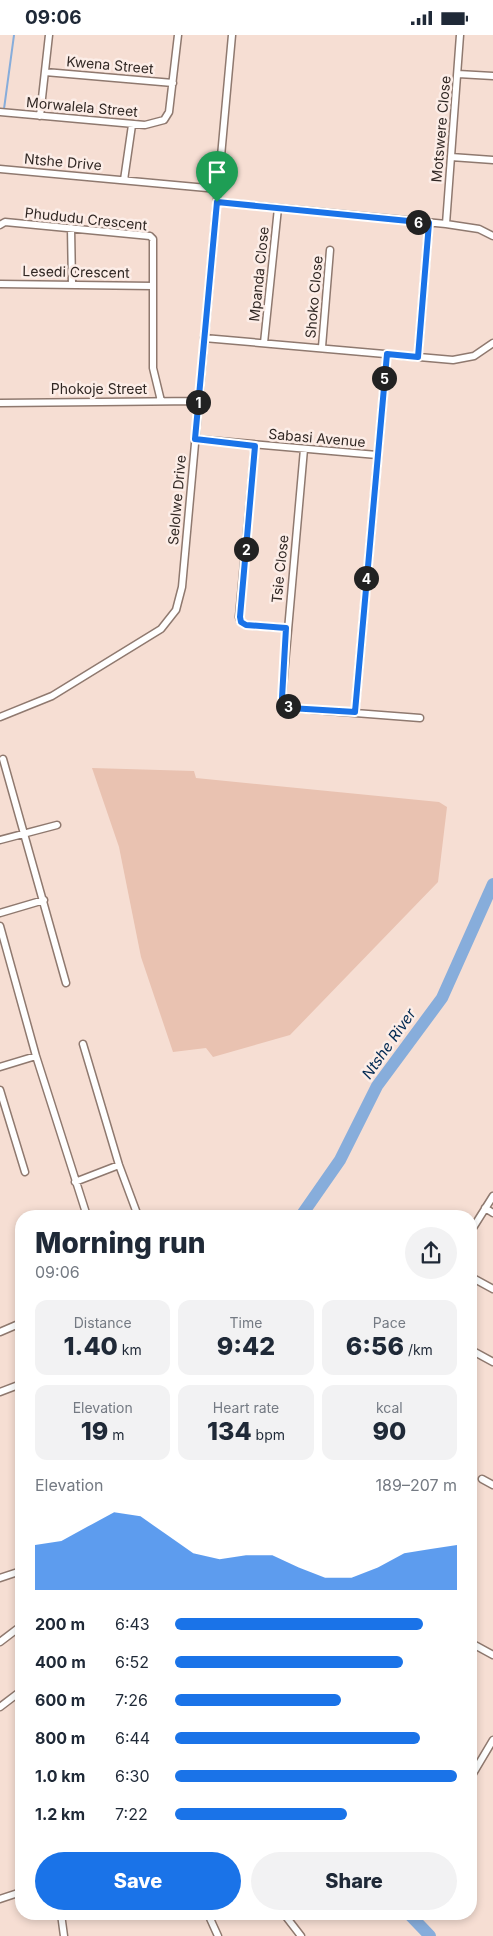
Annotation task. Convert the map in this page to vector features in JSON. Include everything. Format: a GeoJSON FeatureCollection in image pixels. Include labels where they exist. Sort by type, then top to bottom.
{"type":"FeatureCollection","features":[{"type":"Feature","properties":{"kind":"street"},"geometry":{"type":"LineString","coordinates":[[40,116],[49,35]]}},
{"type":"Feature","properties":{"kind":"street","name":"Morwalela Street"},"geometry":{"type":"LineString","coordinates":[[0,112],[132,125],[155,124],[164,120],[169,112],[178,35]]}},
{"type":"Feature","properties":{"kind":"street","name":"Selolwe Drive"},"geometry":{"type":"LineString","coordinates":[[0,717],[52,697],[161,629],[176,610],[182,587],[232,35]]}},
{"type":"Feature","properties":{"kind":"street","name":"Motswere Close"},"geometry":{"type":"LineString","coordinates":[[446,224],[460,35]]}},
{"type":"Feature","properties":{"kind":"street","name":"Kwena Street"},"geometry":{"type":"LineString","coordinates":[[45,72],[173,83]]}},
{"type":"Feature","properties":{"kind":"street"},"geometry":{"type":"LineString","coordinates":[[458,74],[493,77]]}},
{"type":"Feature","properties":{"kind":"street"},"geometry":{"type":"LineString","coordinates":[[124,180],[132,125]]}},
{"type":"Feature","properties":{"kind":"street"},"geometry":{"type":"LineString","coordinates":[[451,157],[493,160]]}},
{"type":"Feature","properties":{"kind":"street","name":"Ntshe Drive"},"geometry":{"type":"LineString","coordinates":[[0,169],[218,189]]}},
{"type":"Feature","properties":{"kind":"street"},"geometry":{"type":"LineString","coordinates":[[217,202],[446,224],[479,229],[493,236]]}},
{"type":"Feature","properties":{"kind":"street","name":"Mpanda Close"},"geometry":{"type":"LineString","coordinates":[[264,343],[278,208]]}},
{"type":"Feature","properties":{"kind":"street","name":"Phududu Crescent"},"geometry":{"type":"LineString","coordinates":[[0,225],[5,222],[150,236],[154,239],[153,286]]}},
{"type":"Feature","properties":{"kind":"street"},"geometry":{"type":"LineString","coordinates":[[418,357],[429,223]]}},
{"type":"Feature","properties":{"kind":"street"},"geometry":{"type":"LineString","coordinates":[[71,229],[72,284]]}},
{"type":"Feature","properties":{"kind":"street","name":"Shoko Close"},"geometry":{"type":"LineString","coordinates":[[322,347],[330,250]]}},
{"type":"Feature","properties":{"kind":"street","name":"Lesedi Crescent"},"geometry":{"type":"LineString","coordinates":[[0,284],[153,286]]}},
{"type":"Feature","properties":{"kind":"street"},"geometry":{"type":"LineString","coordinates":[[153,286],[153,368],[161,401]]}},
{"type":"Feature","properties":{"kind":"street"},"geometry":{"type":"LineString","coordinates":[[204,338],[418,357],[463,359],[474,357],[493,343]]}},
{"type":"Feature","properties":{"kind":"street"},"geometry":{"type":"LineString","coordinates":[[355,712],[387,354]]}},
{"type":"Feature","properties":{"kind":"street","name":"Phokoje Street"},"geometry":{"type":"LineString","coordinates":[[0,403],[198,401]]}},
{"type":"Feature","properties":{"kind":"street","name":"Sabasi Avenue"},"geometry":{"type":"LineString","coordinates":[[195,439],[255,446],[377,455]]}},
{"type":"Feature","properties":{"kind":"street"},"geometry":{"type":"LineString","coordinates":[[255,446],[240,617],[241,622],[246,625],[286,628]]}},
{"type":"Feature","properties":{"kind":"street","name":"Tsie Close"},"geometry":{"type":"LineString","coordinates":[[304,449],[286,628],[282,698],[290,708],[420,718]]}},
{"type":"Feature","properties":{"kind":"street"},"geometry":{"type":"LineString","coordinates":[[3,759],[66,983]]}},
{"type":"Feature","properties":{"kind":"street"},"geometry":{"type":"LineString","coordinates":[[0,840],[57,825]]}},
{"type":"Feature","properties":{"kind":"street"},"geometry":{"type":"LineString","coordinates":[[0,913],[44,900]]}},
{"type":"Feature","properties":{"kind":"street"},"geometry":{"type":"LineString","coordinates":[[0,926],[36,1056],[85,1210]]}},
{"type":"Feature","properties":{"kind":"street"},"geometry":{"type":"LineString","coordinates":[[82,1044],[119,1165],[136,1210]]}},
{"type":"Feature","properties":{"kind":"street"},"geometry":{"type":"LineString","coordinates":[[0,1067],[36,1056]]}},
{"type":"Feature","properties":{"kind":"street"},"geometry":{"type":"LineString","coordinates":[[0,1090],[25,1172]]}},
{"type":"Feature","properties":{"kind":"street"},"geometry":{"type":"LineString","coordinates":[[75,1182],[119,1165]]}},
{"type":"Feature","properties":{"kind":"street"},"geometry":{"type":"LineString","coordinates":[[477,1221],[493,1196]]}},
{"type":"Feature","properties":{"kind":"street"},"geometry":{"type":"LineString","coordinates":[[485,1208],[493,1213]]}},
{"type":"Feature","properties":{"kind":"street"},"geometry":{"type":"LineString","coordinates":[[477,1280],[493,1289]]}},
{"type":"Feature","properties":{"kind":"street"},"geometry":{"type":"LineString","coordinates":[[0,1332],[15,1326]]}},
{"type":"Feature","properties":{"kind":"street"},"geometry":{"type":"LineString","coordinates":[[477,1353],[493,1362]]}},
{"type":"Feature","properties":{"kind":"street"},"geometry":{"type":"LineString","coordinates":[[0,1392],[15,1386]]}},
{"type":"Feature","properties":{"kind":"street"},"geometry":{"type":"LineString","coordinates":[[482,1479],[493,1485]]}},
{"type":"Feature","properties":{"kind":"street"},"geometry":{"type":"LineString","coordinates":[[0,1578],[15,1573]]}},
{"type":"Feature","properties":{"kind":"street"},"geometry":{"type":"LineString","coordinates":[[0,1642],[15,1631]]}},
{"type":"Feature","properties":{"kind":"street"},"geometry":{"type":"LineString","coordinates":[[477,1646],[493,1655]]}},
{"type":"Feature","properties":{"kind":"street"},"geometry":{"type":"LineString","coordinates":[[0,1707],[15,1696]]}},
{"type":"Feature","properties":{"kind":"street"},"geometry":{"type":"LineString","coordinates":[[477,1767],[493,1740]]}},
{"type":"Feature","properties":{"kind":"street"},"geometry":{"type":"LineString","coordinates":[[0,1899],[15,1894]]}},
{"type":"Feature","properties":{"kind":"street"},"geometry":{"type":"LineString","coordinates":[[62,1920],[64,1936]]}},
{"type":"Feature","properties":{"kind":"street"},"geometry":{"type":"LineString","coordinates":[[211,1920],[218,1936]]}},
{"type":"Feature","properties":{"kind":"street"},"geometry":{"type":"LineString","coordinates":[[289,1920],[301,1936]]}},
{"type":"Feature","properties":{"kind":"shaded area"},"geometry":{"type":"Polygon","coordinates":[[[92,768],[194,771],[196,778],[439,802],[447,807],[438,882],[290,1035],[213,1057],[206,1048],[173,1052],[141,957],[119,847],[92,768]]]}},
{"type":"Feature","properties":{"kind":"waterway"},"geometry":{"type":"LineString","coordinates":[[4,109],[14,35]]}},
{"type":"Feature","properties":{"kind":"waterway","name":"Ntshe River"},"geometry":{"type":"LineString","coordinates":[[305,1210],[340,1160],[377,1086],[442,998],[493,884]]}},
{"type":"Feature","properties":{"kind":"waterway","name":"Ntshe River"},"geometry":{"type":"LineString","coordinates":[[415,1920],[430,1936]]}},
{"type":"Feature","properties":{"kind":"route"},"geometry":{"type":"LineString","coordinates":[[217,202],[429,223],[418,357],[387,354],[355,712],[290,708],[282,698],[286,628],[246,625],[241,622],[255,446],[195,439],[217,202]]}}]}
